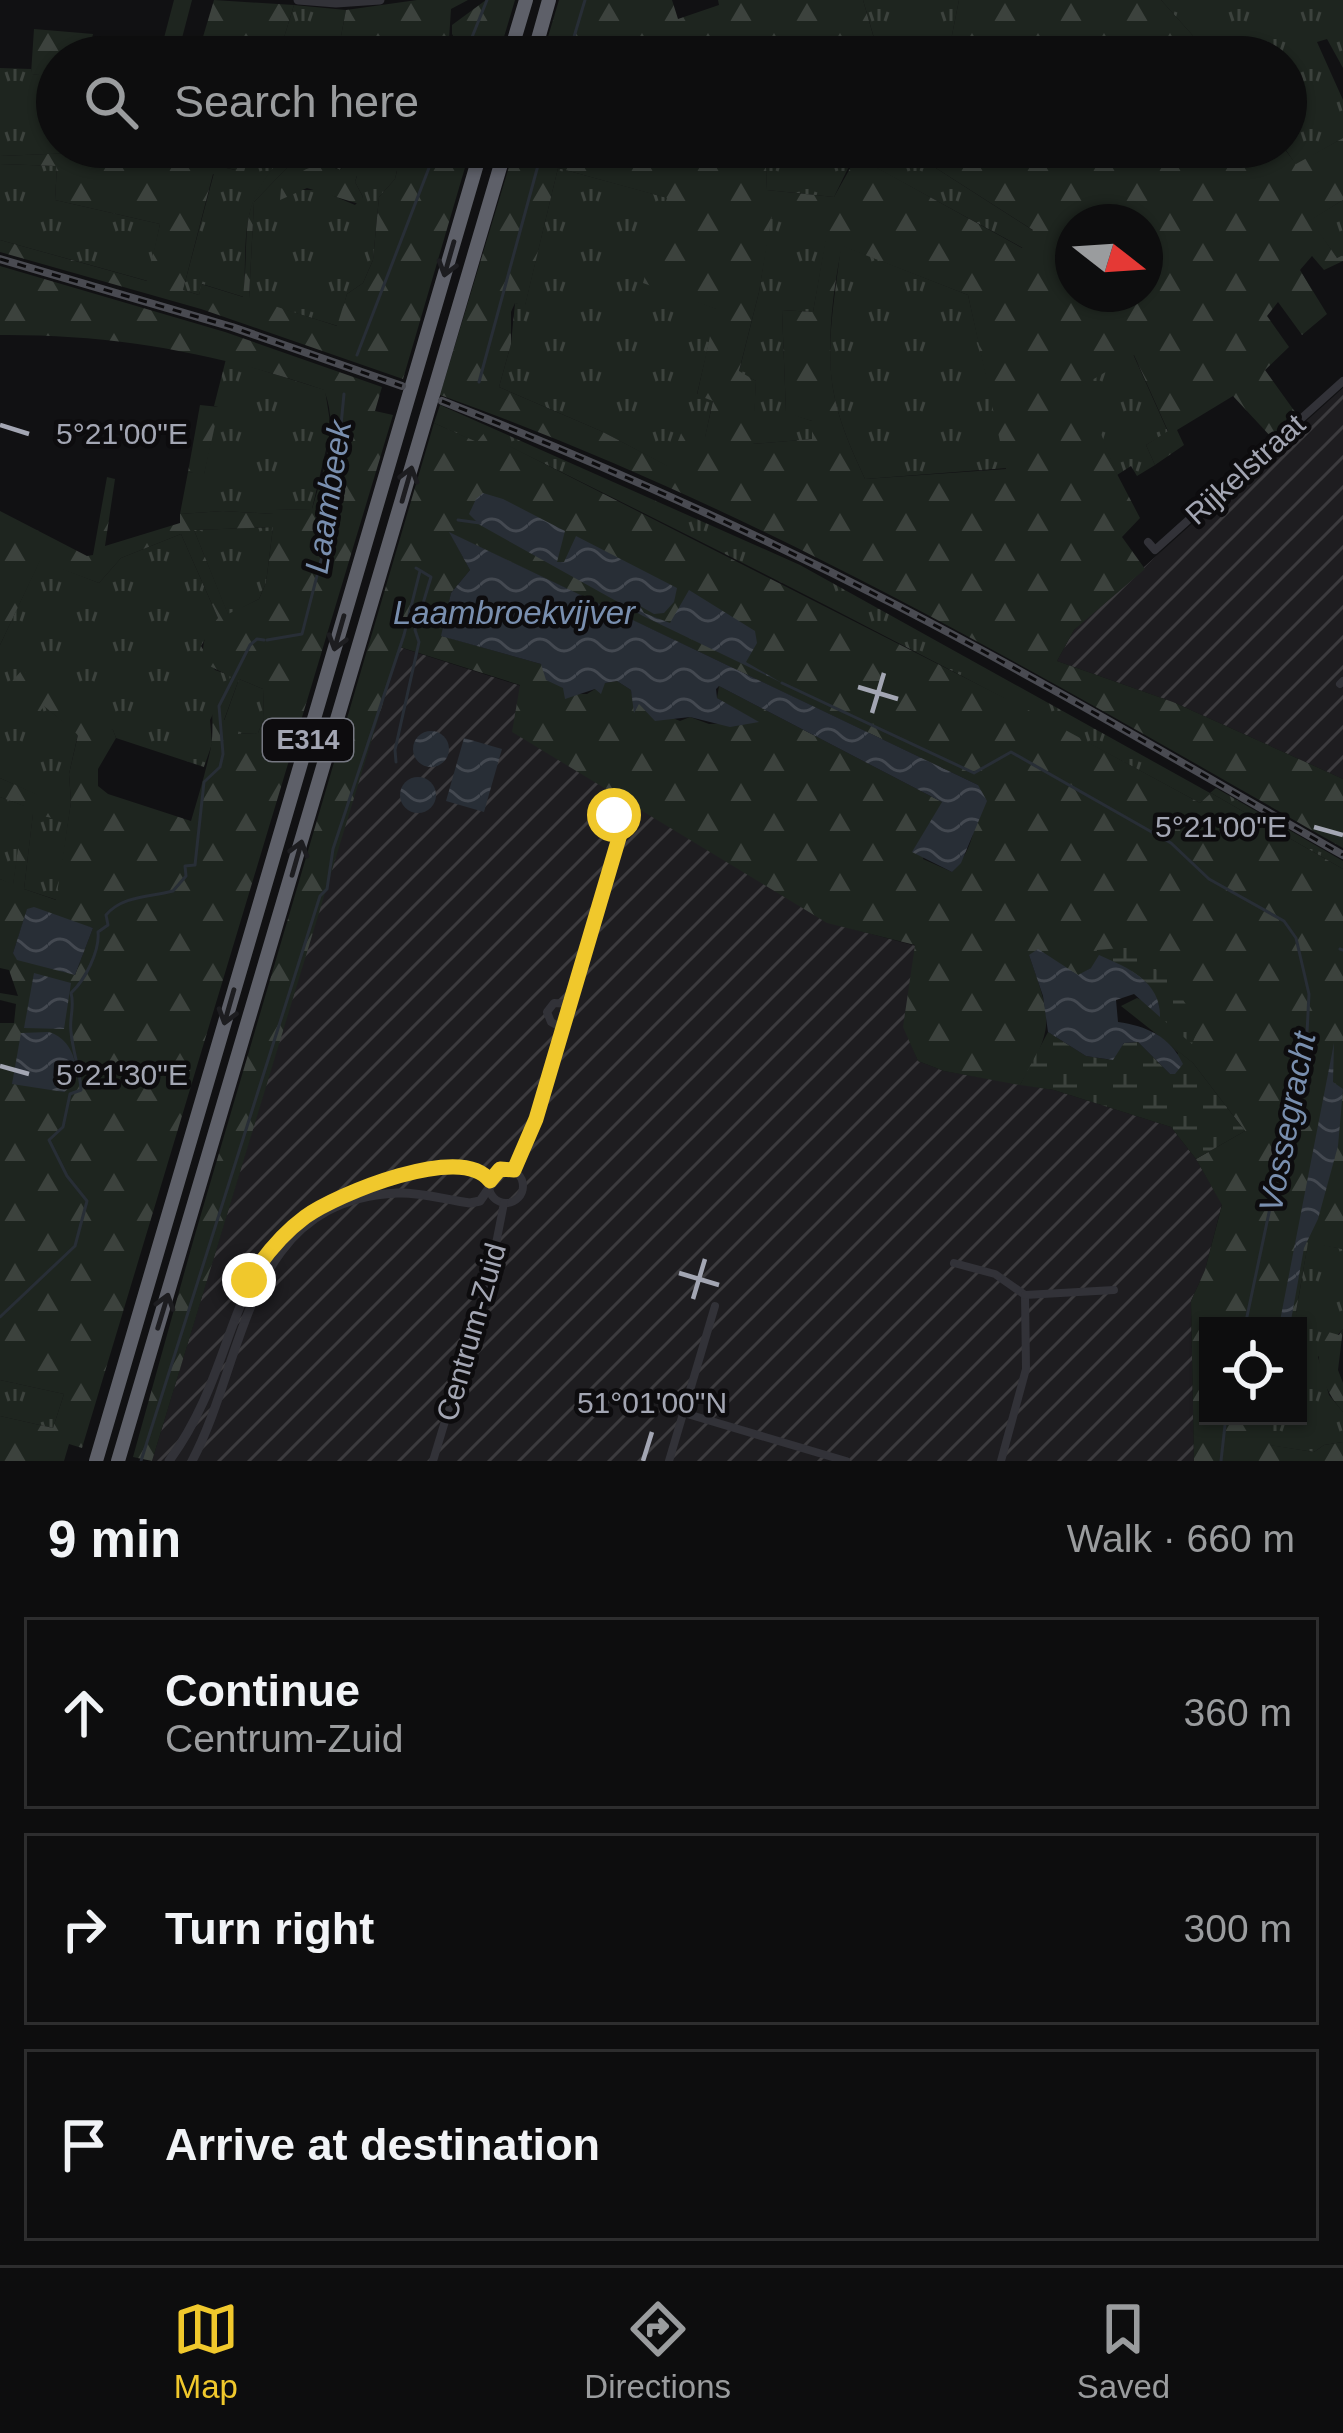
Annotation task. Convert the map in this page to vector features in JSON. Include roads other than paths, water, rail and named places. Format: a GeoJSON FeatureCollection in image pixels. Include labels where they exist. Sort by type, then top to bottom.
{"type":"FeatureCollection","features":[{"type":"Feature","properties":{"kind":"highway"},"geometry":{"type":"LineString","coordinates":[[515,36],[526,0]]}},
{"type":"Feature","properties":{"kind":"highway"},"geometry":{"type":"LineString","coordinates":[[538,36],[549,0]]}},
{"type":"Feature","properties":{"kind":"highway","name":"E314"},"geometry":{"type":"LineString","coordinates":[[95,1461],[476,168]]}},
{"type":"Feature","properties":{"kind":"highway","name":"E314"},"geometry":{"type":"LineString","coordinates":[[121,1461],[500,168]]}},
{"type":"Feature","properties":{"kind":"street"},"geometry":{"type":"LineString","coordinates":[[298,0],[380,0]]}},
{"type":"Feature","properties":{"kind":"street","name":"Rijkelstraat"},"geometry":{"type":"LineString","coordinates":[[1148,542],[1155,550],[1343,381]]}},
{"type":"Feature","properties":{"kind":"street"},"geometry":{"type":"LineString","coordinates":[[514,1170],[536,1119],[621,831],[611,813]]}},
{"type":"Feature","properties":{"kind":"street"},"geometry":{"type":"LineString","coordinates":[[562,1028],[551,1022],[548,1012],[554,1003],[569,1004]]}},
{"type":"Feature","properties":{"kind":"street"},"geometry":{"type":"LineString","coordinates":[[169,1461],[203,1408],[249,1280],[289,1230],[323,1205],[393,1178],[466,1168],[482,1171],[489,1185],[495,1199],[504,1203],[518,1198],[524,1190],[523,1180],[514,1170],[500,1169],[489,1185],[480,1201],[470,1204],[417,1194],[373,1196],[339,1207],[292,1240],[266,1270],[249,1301],[192,1461]]}},
{"type":"Feature","properties":{"kind":"street","name":"Centrum-Zuid"},"geometry":{"type":"LineString","coordinates":[[434,1461],[494,1257],[504,1203]]}},
{"type":"Feature","properties":{"kind":"street"},"geometry":{"type":"LineString","coordinates":[[954,1263],[995,1274],[1025,1295],[1114,1291]]}},
{"type":"Feature","properties":{"kind":"street"},"geometry":{"type":"LineString","coordinates":[[1000,1461],[1026,1369],[1025,1295]]}},
{"type":"Feature","properties":{"kind":"street"},"geometry":{"type":"LineString","coordinates":[[669,1461],[715,1306]]}},
{"type":"Feature","properties":{"kind":"street"},"geometry":{"type":"LineString","coordinates":[[684,1413],[846,1461]]}},
{"type":"Feature","properties":{"kind":"water"},"geometry":{"type":"Polygon","coordinates":[[[483,493],[565,531],[557,562],[564,562],[576,536],[677,588],[674,602],[664,613],[654,614],[640,606],[644,613],[670,623],[689,590],[755,631],[757,643],[746,662],[782,683],[643,616],[480,525],[469,514],[483,493]]]}},
{"type":"Feature","properties":{"kind":"water","name":"Laambroekvijver"},"geometry":{"type":"Polygon","coordinates":[[[449,532],[978,785],[987,801],[961,863],[952,872],[912,852],[942,802],[719,686],[717,698],[759,722],[730,727],[690,717],[655,721],[639,704],[634,713],[631,690],[617,681],[605,683],[601,694],[595,689],[565,699],[563,688],[546,680],[541,664],[441,636],[451,593],[470,570],[449,532]]]}},
{"type":"Feature","properties":{"kind":"water"},"geometry":{"type":"Polygon","coordinates":[[[431,731],[443,737],[449,749],[443,761],[431,767],[419,761],[413,749],[419,737],[431,731]]]}},
{"type":"Feature","properties":{"kind":"water"},"geometry":{"type":"Polygon","coordinates":[[[464,738],[502,749],[484,812],[446,801],[464,738]]]}},
{"type":"Feature","properties":{"kind":"water"},"geometry":{"type":"Polygon","coordinates":[[[418,777],[430,783],[436,795],[430,807],[418,813],[406,807],[400,795],[406,783],[418,777]]]}},
{"type":"Feature","properties":{"kind":"water"},"geometry":{"type":"Polygon","coordinates":[[[34,907],[93,928],[75,975],[17,960],[13,953],[27,909],[34,907]]]}},
{"type":"Feature","properties":{"kind":"water"},"geometry":{"type":"Polygon","coordinates":[[[1038,949],[1078,975],[1091,968],[1099,955],[1149,985],[1160,1017],[1134,994],[1116,1000],[1118,1022],[1164,1039],[1183,1064],[1175,1074],[1138,1042],[1124,1043],[1113,1060],[1086,1056],[1048,1032],[1043,996],[1029,955],[1038,949]]]}},
{"type":"Feature","properties":{"kind":"water"},"geometry":{"type":"Polygon","coordinates":[[[34,973],[71,983],[64,1029],[24,1028],[34,973]]]}},
{"type":"Feature","properties":{"kind":"water"},"geometry":{"type":"Polygon","coordinates":[[[48,1032],[70,1049],[76,1068],[71,1086],[64,1092],[12,1084],[21,1033],[48,1032]]]}},
{"type":"Feature","properties":{"kind":"water"},"geometry":{"type":"Polygon","coordinates":[[[1334,1043],[1333,1082],[1343,1089],[1338,1146],[1318,1219],[1304,1248],[1292,1317],[1281,1317],[1334,1043]]]}},
{"type":"Feature","properties":{"kind":"waterway","name":"Laambeek"},"geometry":{"type":"LineString","coordinates":[[472,36],[487,0]]}},
{"type":"Feature","properties":{"kind":"waterway"},"geometry":{"type":"LineString","coordinates":[[574,36],[585,0]]}},
{"type":"Feature","properties":{"kind":"waterway","name":"Laambeek"},"geometry":{"type":"LineString","coordinates":[[357,355],[429,168]]}},
{"type":"Feature","properties":{"kind":"waterway"},"geometry":{"type":"LineString","coordinates":[[479,382],[537,168]]}},
{"type":"Feature","properties":{"kind":"waterway","name":"Laambeek"},"geometry":{"type":"LineString","coordinates":[[267,640],[302,634],[328,533],[321,513],[338,456],[344,394]]}},
{"type":"Feature","properties":{"kind":"waterway"},"geometry":{"type":"LineString","coordinates":[[458,520],[480,523]]}},
{"type":"Feature","properties":{"kind":"waterway"},"geometry":{"type":"LineString","coordinates":[[396,762],[419,642],[415,630],[431,577],[416,568]]}},
{"type":"Feature","properties":{"kind":"waterway"},"geometry":{"type":"LineString","coordinates":[[141,1461],[320,896],[327,889],[333,849],[404,635],[420,571]]}},
{"type":"Feature","properties":{"kind":"waterway","name":"Laambeek"},"geometry":{"type":"LineString","coordinates":[[0,1317],[75,1246],[87,1201],[67,1176],[49,1140],[63,1127],[70,1094],[81,1090],[71,1032],[71,993],[90,965],[98,932],[108,925],[106,915],[128,901],[173,891],[186,876],[185,866],[195,865],[204,782],[220,767],[223,754],[219,706],[250,645],[264,640]]}},
{"type":"Feature","properties":{"kind":"waterway"},"geometry":{"type":"LineString","coordinates":[[782,683],[974,773],[1011,752],[1171,843],[1209,879],[1284,921],[1296,938],[1309,994],[1307,1033],[1247,1317]]}},
{"type":"Feature","properties":{"kind":"waterway","name":"Vossegracht"},"geometry":{"type":"LineString","coordinates":[[1221,1461],[1225,1425]]}},
{"type":"Feature","properties":{"kind":"railway"},"geometry":{"type":"LineString","coordinates":[[0,259],[232,327],[402,386]]}},
{"type":"Feature","properties":{"kind":"railway"},"geometry":{"type":"LineString","coordinates":[[442,401],[673,498],[898,606],[1343,855]]}}]}
